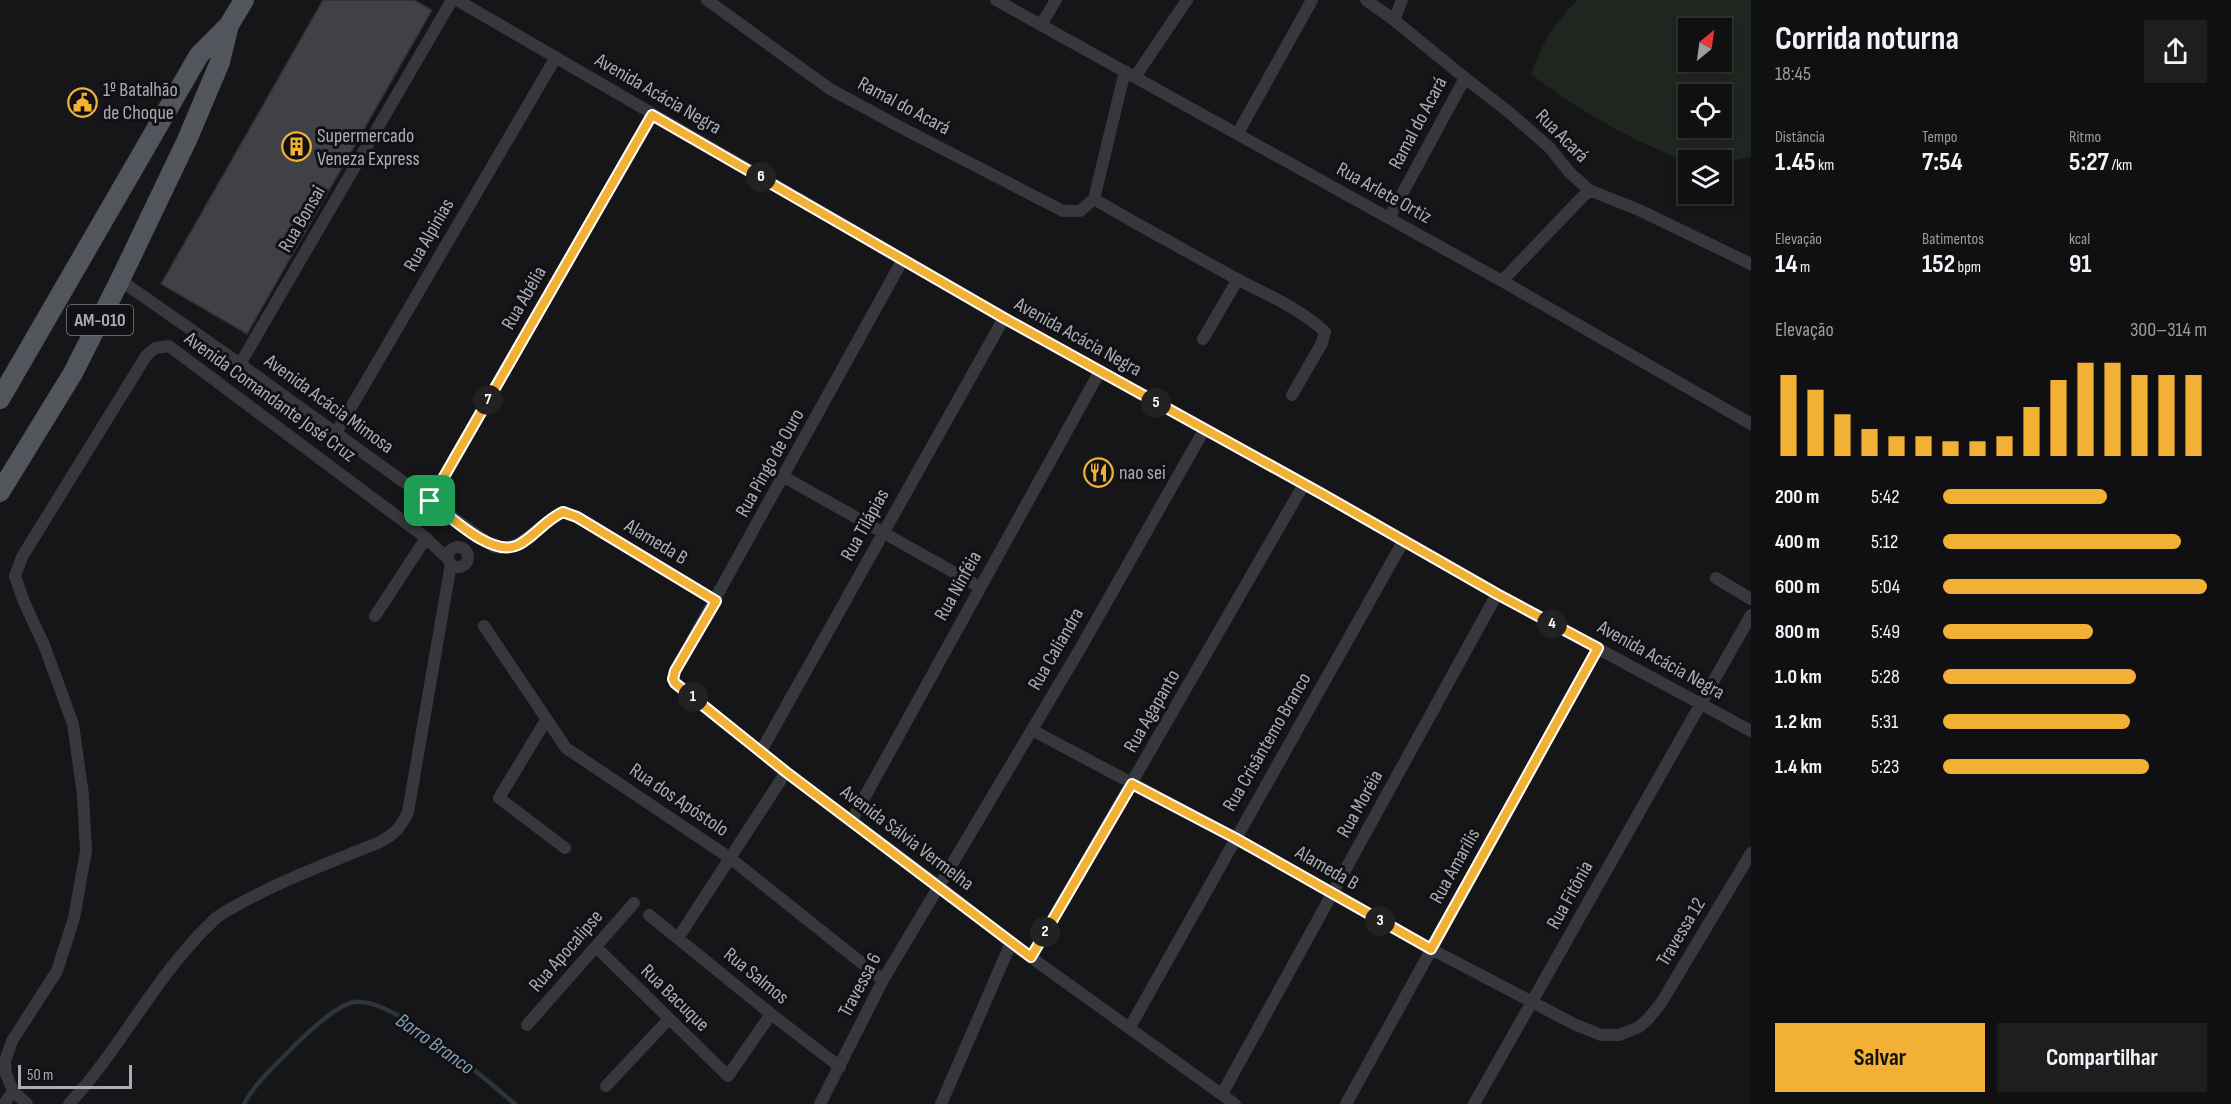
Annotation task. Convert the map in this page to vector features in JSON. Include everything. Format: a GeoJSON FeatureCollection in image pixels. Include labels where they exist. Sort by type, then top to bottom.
{"type":"FeatureCollection","features":[{"type":"Feature","properties":{"kind":"main road","name":"AM-010"},"geometry":{"type":"LineString","coordinates":[[0,399],[199,55],[229,25],[244,0]]}},
{"type":"Feature","properties":{"kind":"main road","name":"AM-010"},"geometry":{"type":"LineString","coordinates":[[0,492],[73,373],[120,280],[187,140],[220,62],[229,25]]}},
{"type":"Feature","properties":{"kind":"street","name":"Avenida Acácia Negra"},"geometry":{"type":"LineString","coordinates":[[454,0],[556,57],[902,261],[1497,594],[1751,731]]}},
{"type":"Feature","properties":{"kind":"street","name":"Rua Bonsai"},"geometry":{"type":"LineString","coordinates":[[240,364],[454,0]]}},
{"type":"Feature","properties":{"kind":"street","name":"Ramal do Acará"},"geometry":{"type":"LineString","coordinates":[[707,0],[830,88],[911,133],[1063,211],[1080,211],[1094,199]]}},
{"type":"Feature","properties":{"kind":"street","name":"Rua Arlete Ortiz"},"geometry":{"type":"LineString","coordinates":[[996,0],[1238,133],[1751,423]]}},
{"type":"Feature","properties":{"kind":"street"},"geometry":{"type":"LineString","coordinates":[[1041,25],[1056,0]]}},
{"type":"Feature","properties":{"kind":"street"},"geometry":{"type":"LineString","coordinates":[[1187,0],[1130,74],[1094,199],[1316,323],[1325,332],[1322,343],[1292,395]]}},
{"type":"Feature","properties":{"kind":"street"},"geometry":{"type":"LineString","coordinates":[[1238,133],[1312,0]]}},
{"type":"Feature","properties":{"kind":"street","name":"Rua Acará"},"geometry":{"type":"LineString","coordinates":[[1366,0],[1510,113],[1541,140],[1589,190],[1650,215],[1751,264]]}},
{"type":"Feature","properties":{"kind":"street"},"geometry":{"type":"LineString","coordinates":[[1394,20],[1402,0]]}},
{"type":"Feature","properties":{"kind":"street","name":"Rua Alpinias"},"geometry":{"type":"LineString","coordinates":[[336,433],[556,57]]}},
{"type":"Feature","properties":{"kind":"street","name":"Ramal do Acará"},"geometry":{"type":"LineString","coordinates":[[1389,219],[1465,78]]}},
{"type":"Feature","properties":{"kind":"street","name":"Rua Abélia"},"geometry":{"type":"LineString","coordinates":[[430,501],[652,115]]}},
{"type":"Feature","properties":{"kind":"street"},"geometry":{"type":"LineString","coordinates":[[1502,281],[1589,190]]}},
{"type":"Feature","properties":{"kind":"street","name":"Rua Pingo de Ouro"},"geometry":{"type":"LineString","coordinates":[[675,683],[673,679],[675,671],[716,601],[902,261]]}},
{"type":"Feature","properties":{"kind":"street"},"geometry":{"type":"LineString","coordinates":[[1203,339],[1238,279]]}},
{"type":"Feature","properties":{"kind":"street","name":"Avenida Acácia Mimosa"},"geometry":{"type":"LineString","coordinates":[[120,280],[494,547],[505,549],[519,545],[550,518],[563,512],[577,517]]}},
{"type":"Feature","properties":{"kind":"street","name":"Rua Tilápias"},"geometry":{"type":"LineString","coordinates":[[761,751],[1004,318]]}},
{"type":"Feature","properties":{"kind":"street","name":"Avenida Comandante José Cruz"},"geometry":{"type":"LineString","coordinates":[[13,1091],[6,1074],[5,1061],[12,1041],[57,971],[74,918],[86,851],[83,795],[73,724],[44,645],[15,576],[22,557],[146,356],[156,348],[169,346],[426,538],[450,561],[408,812],[400,827],[393,835],[380,842],[255,896],[215,918],[177,962],[114,1049],[69,1104]]}},
{"type":"Feature","properties":{"kind":"street","name":"Rua Ninféia"},"geometry":{"type":"LineString","coordinates":[[852,820],[1100,371]]}},
{"type":"Feature","properties":{"kind":"street","name":"Rua Caliandra"},"geometry":{"type":"LineString","coordinates":[[939,886],[1032,730],[1204,430]]}},
{"type":"Feature","properties":{"kind":"street"},"geometry":{"type":"LineString","coordinates":[[784,477],[980,587]]}},
{"type":"Feature","properties":{"kind":"street","name":"Rua Agapanto"},"geometry":{"type":"LineString","coordinates":[[1031,957],[1304,484]]}},
{"type":"Feature","properties":{"kind":"street","name":"Alameda B"},"geometry":{"type":"LineString","coordinates":[[577,517],[716,601]]}},
{"type":"Feature","properties":{"kind":"street"},"geometry":{"type":"LineString","coordinates":[[375,616],[426,538]]}},
{"type":"Feature","properties":{"kind":"street","name":"Rua Crisântemo Branco"},"geometry":{"type":"LineString","coordinates":[[1130,1026],[1404,540]]}},
{"type":"Feature","properties":{"kind":"street"},"geometry":{"type":"LineString","coordinates":[[1716,578],[1751,599]]}},
{"type":"Feature","properties":{"kind":"street","name":"Rua Moréia"},"geometry":{"type":"LineString","coordinates":[[1222,1094],[1497,594]]}},
{"type":"Feature","properties":{"kind":"street","name":"Rua Fitônia"},"geometry":{"type":"LineString","coordinates":[[1474,1104],[1751,615]]}},
{"type":"Feature","properties":{"kind":"street","name":"Rua dos Apóstolo"},"geometry":{"type":"LineString","coordinates":[[484,626],[566,748],[730,858],[883,980]]}},
{"type":"Feature","properties":{"kind":"street","name":"Rua Amarílis"},"geometry":{"type":"LineString","coordinates":[[1346,1104],[1598,648]]}},
{"type":"Feature","properties":{"kind":"street","name":"Avenida Sálvia Vermelha"},"geometry":{"type":"LineString","coordinates":[[675,683],[786,772],[939,886],[1011,943],[1130,1026],[1235,1104]]}},
{"type":"Feature","properties":{"kind":"street"},"geometry":{"type":"LineString","coordinates":[[546,720],[499,798],[565,848]]}},
{"type":"Feature","properties":{"kind":"street","name":"Alameda B"},"geometry":{"type":"LineString","coordinates":[[1032,730],[1235,838],[1333,895],[1532,1003],[1601,1035],[1619,1035],[1639,1026]]}},
{"type":"Feature","properties":{"kind":"street"},"geometry":{"type":"LineString","coordinates":[[678,938],[786,772]]}},
{"type":"Feature","properties":{"kind":"street","name":"Travessa 12"},"geometry":{"type":"LineString","coordinates":[[1639,1026],[1661,1003],[1751,853]]}},
{"type":"Feature","properties":{"kind":"street","name":"Travessa 6"},"geometry":{"type":"LineString","coordinates":[[820,1104],[883,980],[939,886]]}},
{"type":"Feature","properties":{"kind":"street","name":"Rua Apocalipse"},"geometry":{"type":"LineString","coordinates":[[527,1025],[634,903]]}},
{"type":"Feature","properties":{"kind":"street","name":"Rua Salmos"},"geometry":{"type":"LineString","coordinates":[[649,915],[840,1067]]}},
{"type":"Feature","properties":{"kind":"street"},"geometry":{"type":"LineString","coordinates":[[941,1104],[1011,943]]}},
{"type":"Feature","properties":{"kind":"street","name":"Rua Bacuque"},"geometry":{"type":"LineString","coordinates":[[596,947],[728,1076],[771,1014]]}},
{"type":"Feature","properties":{"kind":"street"},"geometry":{"type":"LineString","coordinates":[[606,1086],[669,1019]]}},
{"type":"Feature","properties":{"kind":"street"},"geometry":{"type":"LineString","coordinates":[[4,1104],[13,1091],[27,1104]]}},
{"type":"Feature","properties":{"kind":"shaded area"},"geometry":{"type":"Polygon","coordinates":[[[1578,0],[1751,0],[1751,157],[1732,161],[1732,150],[1678,150],[1678,158],[1607,124],[1567,100],[1531,74],[1550,34],[1578,0]]]}},
{"type":"Feature","properties":{"kind":"building","name":"Supermercado Veneza Express"},"geometry":{"type":"Polygon","coordinates":[[[323,0],[414,0],[432,10],[247,334],[161,284],[323,0]]]}},
{"type":"Feature","properties":{"kind":"waterway","name":"Barro Branco"},"geometry":{"type":"LineString","coordinates":[[244,1104],[262,1079],[298,1042],[332,1013],[354,1002],[371,1004],[392,1012],[415,1025],[461,1059],[515,1104]]}},
{"type":"Feature","properties":{"kind":"place","name":"1º Batalhão de Choque"},"geometry":{"type":"Point","coordinates":[82,102]}},
{"type":"Feature","properties":{"kind":"place","name":"Supermercado Veneza Express"},"geometry":{"type":"Point","coordinates":[296,147]}},
{"type":"Feature","properties":{"kind":"place","name":"nao sei"},"geometry":{"type":"Point","coordinates":[1098,473]}},
{"type":"Feature","properties":{"kind":"route"},"geometry":{"type":"LineString","coordinates":[[652,115],[731,159],[902,261],[1497,594],[1598,648],[1431,949],[1235,838],[1132,784],[1031,957],[786,772],[675,683],[673,679],[675,671],[716,601],[577,517],[563,512],[550,518],[519,545],[505,549],[494,547],[481,539],[430,501],[652,115]]}}]}
